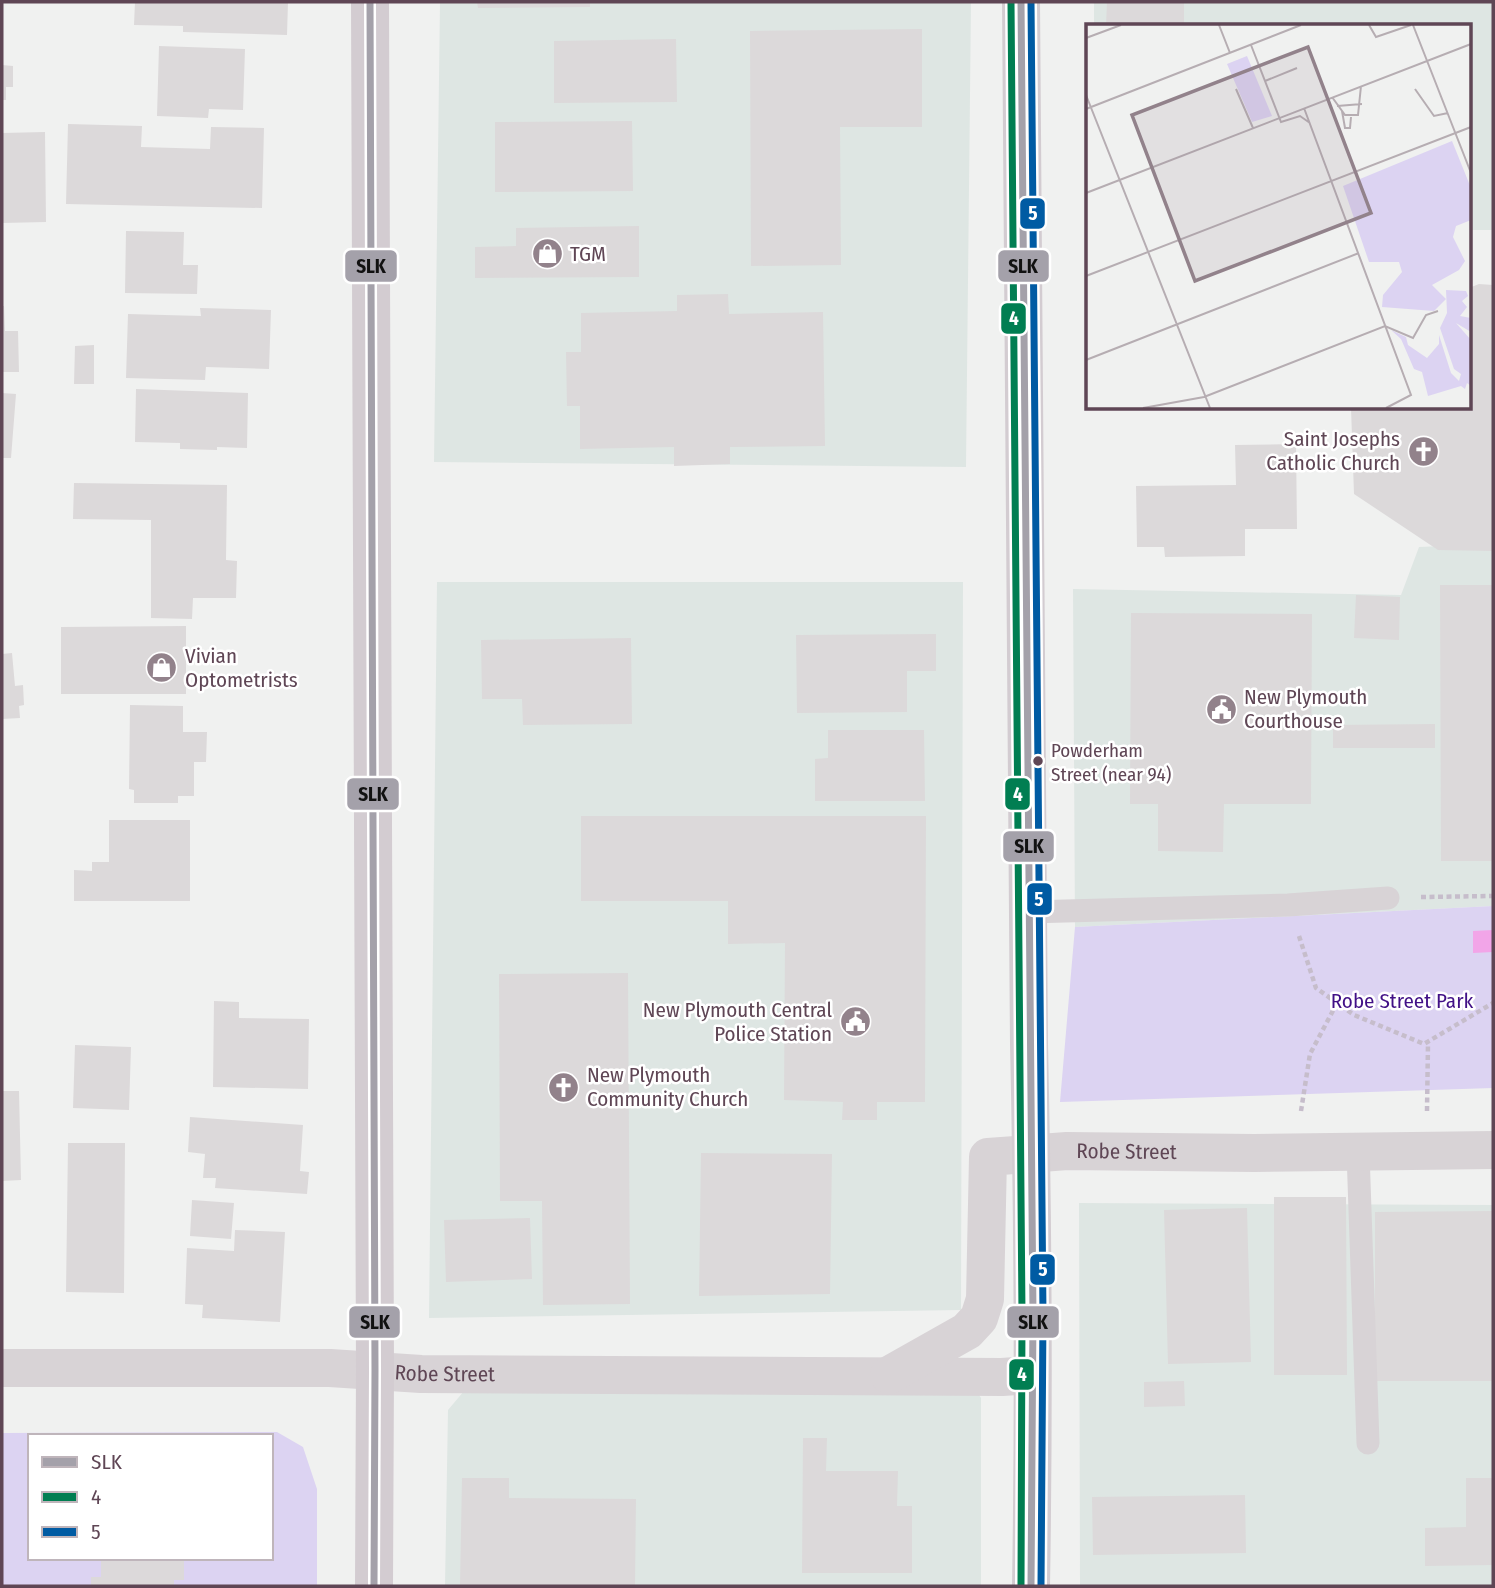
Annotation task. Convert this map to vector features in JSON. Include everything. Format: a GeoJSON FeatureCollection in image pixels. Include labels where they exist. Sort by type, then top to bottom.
{"type":"FeatureCollection","features":[{"type":"Feature","properties":{"kind":"main road"},"geometry":{"type":"LineString","coordinates":[[370,2],[374,1586]]}},
{"type":"Feature","properties":{"kind":"main road"},"geometry":{"type":"LineString","coordinates":[[1021,2],[1033,1443],[1031,1586]]}},
{"type":"Feature","properties":{"kind":"street","name":"Robe Street"},"geometry":{"type":"LineString","coordinates":[[887,1376],[967,1331],[979,1318],[985,1299],[988,1157],[1067,1151],[1294,1153],[1493,1150]]}},
{"type":"Feature","properties":{"kind":"street","name":"Robe Street"},"geometry":{"type":"LineString","coordinates":[[2,1368],[330,1368],[421,1374],[1031,1376]]}},
{"type":"Feature","properties":{"kind":"lane"},"geometry":{"type":"LineString","coordinates":[[1028,912],[1288,905],[1388,898]]}},
{"type":"Feature","properties":{"kind":"lane"},"geometry":{"type":"LineString","coordinates":[[1358,1152],[1368,1443]]}},
{"type":"Feature","properties":{"kind":"path"},"geometry":{"type":"LineString","coordinates":[[1388,898],[1493,896]]}},
{"type":"Feature","properties":{"kind":"path"},"geometry":{"type":"LineString","coordinates":[[1288,905],[1316,988],[1354,1015],[1424,1044],[1493,1003]]}},
{"type":"Feature","properties":{"kind":"path"},"geometry":{"type":"LineString","coordinates":[[1294,1153],[1310,1054],[1337,1003]]}},
{"type":"Feature","properties":{"kind":"path"},"geometry":{"type":"LineString","coordinates":[[1426,1151],[1428,1042]]}},
{"type":"Feature","properties":{"kind":"shaded area"},"geometry":{"type":"Polygon","coordinates":[[[440,2],[971,2],[966,467],[434,462],[440,2]]]}},
{"type":"Feature","properties":{"kind":"shaded area"},"geometry":{"type":"Polygon","coordinates":[[[1094,2],[1493,2],[1493,230],[1470,230],[1470,24],[1094,24],[1094,2]]]}},
{"type":"Feature","properties":{"kind":"shaded area"},"geometry":{"type":"Polygon","coordinates":[[[1493,544],[1493,906],[1075,927],[1073,589],[1401,595],[1419,547],[1493,544]]]}},
{"type":"Feature","properties":{"kind":"shaded area"},"geometry":{"type":"Polygon","coordinates":[[[437,582],[963,582],[961,1310],[429,1318],[437,582]]]}},
{"type":"Feature","properties":{"kind":"shaded area"},"geometry":{"type":"Polygon","coordinates":[[[1493,930],[1493,952],[1473,953],[1473,931],[1493,930]]]}},
{"type":"Feature","properties":{"kind":"shaded area"},"geometry":{"type":"Polygon","coordinates":[[[1079,1203],[1493,1205],[1493,1586],[1080,1586],[1079,1203]]]}},
{"type":"Feature","properties":{"kind":"shaded area"},"geometry":{"type":"Polygon","coordinates":[[[961,1367],[981,1398],[981,1586],[445,1586],[448,1410],[480,1372],[961,1367]]]}},
{"type":"Feature","properties":{"kind":"green space","name":"Robe Street Park"},"geometry":{"type":"Polygon","coordinates":[[[1493,906],[1493,1088],[1060,1102],[1075,927],[1493,906]]]}},
{"type":"Feature","properties":{"kind":"green space"},"geometry":{"type":"Polygon","coordinates":[[[277,1432],[303,1447],[317,1489],[317,1586],[2,1586],[2,1433],[277,1432]]]}},
{"type":"Feature","properties":{"kind":"building"},"geometry":{"type":"Polygon","coordinates":[[[135,2],[288,2],[287,35],[183,32],[183,26],[134,25],[135,2]]]}},
{"type":"Feature","properties":{"kind":"building"},"geometry":{"type":"Polygon","coordinates":[[[477,2],[590,2],[590,7],[478,8],[477,2]]]}},
{"type":"Feature","properties":{"kind":"building"},"geometry":{"type":"Polygon","coordinates":[[[1107,2],[1184,2],[1184,24],[1106,24],[1107,2]]]}},
{"type":"Feature","properties":{"kind":"building"},"geometry":{"type":"Polygon","coordinates":[[[922,29],[922,127],[840,127],[841,265],[751,266],[750,31],[922,29]]]}},
{"type":"Feature","properties":{"kind":"building"},"geometry":{"type":"Polygon","coordinates":[[[676,39],[677,102],[554,103],[554,41],[676,39]]]}},
{"type":"Feature","properties":{"kind":"building"},"geometry":{"type":"Polygon","coordinates":[[[159,46],[245,49],[243,110],[209,109],[208,118],[157,116],[159,46]]]}},
{"type":"Feature","properties":{"kind":"building"},"geometry":{"type":"Polygon","coordinates":[[[1470,61],[1471,61],[1470,102],[1470,61]]]}},
{"type":"Feature","properties":{"kind":"building"},"geometry":{"type":"Polygon","coordinates":[[[2,65],[13,66],[13,87],[6,87],[6,100],[2,100],[2,65]]]}},
{"type":"Feature","properties":{"kind":"building"},"geometry":{"type":"Polygon","coordinates":[[[632,121],[633,191],[495,192],[495,122],[632,121]]]}},
{"type":"Feature","properties":{"kind":"building"},"geometry":{"type":"Polygon","coordinates":[[[68,124],[142,126],[141,147],[210,149],[211,127],[264,128],[262,208],[66,204],[68,124]]]}},
{"type":"Feature","properties":{"kind":"building"},"geometry":{"type":"Polygon","coordinates":[[[45,132],[46,222],[2,223],[2,133],[45,132]]]}},
{"type":"Feature","properties":{"kind":"building"},"geometry":{"type":"Polygon","coordinates":[[[639,226],[639,277],[475,278],[475,247],[516,246],[516,228],[639,226]]]}},
{"type":"Feature","properties":{"kind":"building"},"geometry":{"type":"Polygon","coordinates":[[[126,231],[184,232],[183,265],[198,265],[197,294],[125,293],[126,231]]]}},
{"type":"Feature","properties":{"kind":"building","name":"Saint Josephs Catholic Church"},"geometry":{"type":"Polygon","coordinates":[[[1479,284],[1493,285],[1493,551],[1438,550],[1354,494],[1351,410],[1470,410],[1470,288],[1479,284]]]}},
{"type":"Feature","properties":{"kind":"building"},"geometry":{"type":"Polygon","coordinates":[[[728,294],[729,314],[823,312],[825,446],[730,447],[730,464],[674,466],[674,447],[580,449],[580,406],[567,406],[566,352],[581,352],[581,313],[677,311],[677,295],[728,294]]]}},
{"type":"Feature","properties":{"kind":"building"},"geometry":{"type":"Polygon","coordinates":[[[2,306],[5,331],[18,331],[19,372],[2,372],[2,306]]]}},
{"type":"Feature","properties":{"kind":"building"},"geometry":{"type":"Polygon","coordinates":[[[200,308],[271,310],[269,369],[206,367],[205,380],[126,378],[128,314],[201,316],[200,308]]]}},
{"type":"Feature","properties":{"kind":"building"},"geometry":{"type":"Polygon","coordinates":[[[94,345],[94,384],[74,384],[75,346],[94,345]]]}},
{"type":"Feature","properties":{"kind":"building"},"geometry":{"type":"Polygon","coordinates":[[[136,389],[248,393],[247,448],[180,449],[180,443],[135,442],[136,389]]]}},
{"type":"Feature","properties":{"kind":"building"},"geometry":{"type":"Polygon","coordinates":[[[2,393],[16,394],[11,458],[2,458],[2,393]]]}},
{"type":"Feature","properties":{"kind":"building"},"geometry":{"type":"Polygon","coordinates":[[[1296,444],[1297,529],[1245,529],[1245,556],[1165,557],[1164,547],[1137,547],[1136,486],[1236,485],[1235,445],[1296,444]]]}},
{"type":"Feature","properties":{"kind":"building"},"geometry":{"type":"Polygon","coordinates":[[[74,483],[227,485],[226,560],[237,561],[236,598],[193,598],[192,619],[151,618],[151,520],[73,519],[74,483]]]}},
{"type":"Feature","properties":{"kind":"building"},"geometry":{"type":"Polygon","coordinates":[[[1440,585],[1493,585],[1493,861],[1441,861],[1440,585]]]}},
{"type":"Feature","properties":{"kind":"building"},"geometry":{"type":"Polygon","coordinates":[[[1356,595],[1400,597],[1399,640],[1354,638],[1356,595]]]}},
{"type":"Feature","properties":{"kind":"building","name":"New Plymouth Courthouse"},"geometry":{"type":"Polygon","coordinates":[[[1131,613],[1312,614],[1311,804],[1224,804],[1223,852],[1158,851],[1158,804],[1130,804],[1131,613]]]}},
{"type":"Feature","properties":{"kind":"building"},"geometry":{"type":"Polygon","coordinates":[[[186,626],[186,694],[61,694],[61,627],[186,626]]]}},
{"type":"Feature","properties":{"kind":"building"},"geometry":{"type":"Polygon","coordinates":[[[936,634],[936,671],[907,671],[907,712],[797,713],[796,635],[936,634]]]}},
{"type":"Feature","properties":{"kind":"building"},"geometry":{"type":"Polygon","coordinates":[[[631,638],[632,724],[523,725],[522,699],[482,699],[481,640],[631,638]]]}},
{"type":"Feature","properties":{"kind":"building"},"geometry":{"type":"Polygon","coordinates":[[[12,653],[15,686],[23,685],[24,705],[19,706],[20,718],[2,719],[2,654],[12,653]]]}},
{"type":"Feature","properties":{"kind":"building"},"geometry":{"type":"Polygon","coordinates":[[[130,705],[183,706],[183,732],[207,732],[206,762],[194,762],[194,796],[178,796],[178,803],[134,803],[134,790],[129,789],[130,705]]]}},
{"type":"Feature","properties":{"kind":"building"},"geometry":{"type":"Polygon","coordinates":[[[1435,724],[1435,748],[1333,748],[1333,725],[1435,724]]]}},
{"type":"Feature","properties":{"kind":"building"},"geometry":{"type":"Polygon","coordinates":[[[828,730],[924,730],[925,801],[815,801],[815,759],[828,758],[828,730]]]}},
{"type":"Feature","properties":{"kind":"building","name":"New Plymouth Central Police Station"},"geometry":{"type":"Polygon","coordinates":[[[581,816],[926,816],[925,1102],[877,1102],[877,1120],[842,1120],[843,1102],[784,1100],[785,943],[728,944],[728,901],[581,901],[581,816]]]}},
{"type":"Feature","properties":{"kind":"building"},"geometry":{"type":"Polygon","coordinates":[[[109,820],[190,820],[190,901],[74,901],[74,870],[92,871],[92,862],[109,862],[109,820]]]}},
{"type":"Feature","properties":{"kind":"building","name":"New Plymouth Community Church"},"geometry":{"type":"Polygon","coordinates":[[[628,973],[630,1304],[543,1305],[542,1201],[500,1201],[499,974],[628,973]]]}},
{"type":"Feature","properties":{"kind":"building"},"geometry":{"type":"Polygon","coordinates":[[[214,1001],[239,1002],[239,1018],[309,1019],[308,1089],[213,1087],[214,1001]]]}},
{"type":"Feature","properties":{"kind":"building"},"geometry":{"type":"Polygon","coordinates":[[[75,1045],[131,1047],[129,1110],[73,1108],[75,1045]]]}},
{"type":"Feature","properties":{"kind":"building"},"geometry":{"type":"Polygon","coordinates":[[[2,1091],[19,1091],[21,1180],[2,1181],[2,1091]]]}},
{"type":"Feature","properties":{"kind":"building"},"geometry":{"type":"Polygon","coordinates":[[[190,1117],[303,1125],[300,1171],[309,1172],[307,1194],[215,1188],[216,1178],[203,1178],[205,1154],[188,1152],[190,1117]]]}},
{"type":"Feature","properties":{"kind":"building"},"geometry":{"type":"Polygon","coordinates":[[[68,1143],[125,1143],[124,1293],[66,1292],[68,1143]]]}},
{"type":"Feature","properties":{"kind":"building"},"geometry":{"type":"Polygon","coordinates":[[[701,1153],[832,1154],[830,1294],[699,1296],[701,1153]]]}},
{"type":"Feature","properties":{"kind":"building"},"geometry":{"type":"Polygon","coordinates":[[[1274,1197],[1346,1197],[1347,1375],[1274,1375],[1274,1197]]]}},
{"type":"Feature","properties":{"kind":"building"},"geometry":{"type":"Polygon","coordinates":[[[192,1200],[234,1203],[231,1239],[190,1236],[192,1200]]]}},
{"type":"Feature","properties":{"kind":"building"},"geometry":{"type":"Polygon","coordinates":[[[1247,1208],[1251,1362],[1168,1364],[1164,1210],[1247,1208]]]}},
{"type":"Feature","properties":{"kind":"building"},"geometry":{"type":"Polygon","coordinates":[[[1493,1211],[1493,1381],[1375,1381],[1375,1212],[1493,1211]]]}},
{"type":"Feature","properties":{"kind":"building"},"geometry":{"type":"Polygon","coordinates":[[[530,1218],[532,1279],[446,1282],[444,1220],[530,1218]]]}},
{"type":"Feature","properties":{"kind":"building"},"geometry":{"type":"Polygon","coordinates":[[[235,1230],[285,1232],[280,1322],[202,1318],[203,1305],[185,1304],[187,1248],[234,1251],[235,1230]]]}},
{"type":"Feature","properties":{"kind":"building"},"geometry":{"type":"Polygon","coordinates":[[[1184,1381],[1185,1406],[1144,1407],[1144,1382],[1184,1381]]]}},
{"type":"Feature","properties":{"kind":"building"},"geometry":{"type":"Polygon","coordinates":[[[803,1438],[827,1438],[826,1471],[898,1471],[897,1506],[912,1506],[912,1573],[802,1573],[803,1438]]]}},
{"type":"Feature","properties":{"kind":"building"},"geometry":{"type":"Polygon","coordinates":[[[462,1478],[509,1478],[509,1498],[636,1499],[635,1586],[460,1586],[462,1478]]]}},
{"type":"Feature","properties":{"kind":"building"},"geometry":{"type":"Polygon","coordinates":[[[1466,1478],[1493,1478],[1493,1565],[1425,1566],[1425,1528],[1466,1527],[1466,1478]]]}},
{"type":"Feature","properties":{"kind":"building"},"geometry":{"type":"Polygon","coordinates":[[[1245,1495],[1246,1553],[1093,1555],[1092,1497],[1245,1495]]]}},
{"type":"Feature","properties":{"kind":"building"},"geometry":{"type":"Polygon","coordinates":[[[101,1560],[184,1560],[184,1580],[174,1580],[174,1586],[91,1586],[91,1577],[101,1577],[101,1560]]]}},
{"type":"Feature","properties":{"kind":"transit line","name":"SLK"},"geometry":{"type":"LineString","coordinates":[[370,2],[374,1586]]}},
{"type":"Feature","properties":{"kind":"transit line","name":"4"},"geometry":{"type":"LineString","coordinates":[[1011,2],[1022,1315],[1021,1586]]}},
{"type":"Feature","properties":{"kind":"transit line","name":"SLK"},"geometry":{"type":"LineString","coordinates":[[1021,2],[1033,1315],[1031,1586]]}},
{"type":"Feature","properties":{"kind":"transit line","name":"5"},"geometry":{"type":"LineString","coordinates":[[1031,2],[1043,1315],[1041,1586]]}},
{"type":"Feature","properties":{"kind":"place","name":"TGM"},"geometry":{"type":"Point","coordinates":[547,254]}},
{"type":"Feature","properties":{"kind":"place","name":"Saint Josephs Catholic Church"},"geometry":{"type":"Point","coordinates":[1423,451]}},
{"type":"Feature","properties":{"kind":"place","name":"Vivian Optometrists"},"geometry":{"type":"Point","coordinates":[162,668]}},
{"type":"Feature","properties":{"kind":"place","name":"New Plymouth Courthouse"},"geometry":{"type":"Point","coordinates":[1221,709]}},
{"type":"Feature","properties":{"kind":"place","name":"Powderham Street (near 94)"},"geometry":{"type":"Point","coordinates":[1038,761]}},
{"type":"Feature","properties":{"kind":"place","name":"New Plymouth Central Police Station"},"geometry":{"type":"Point","coordinates":[855,1022]}},
{"type":"Feature","properties":{"kind":"place","name":"New Plymouth Community Church"},"geometry":{"type":"Point","coordinates":[564,1087]}}]}
